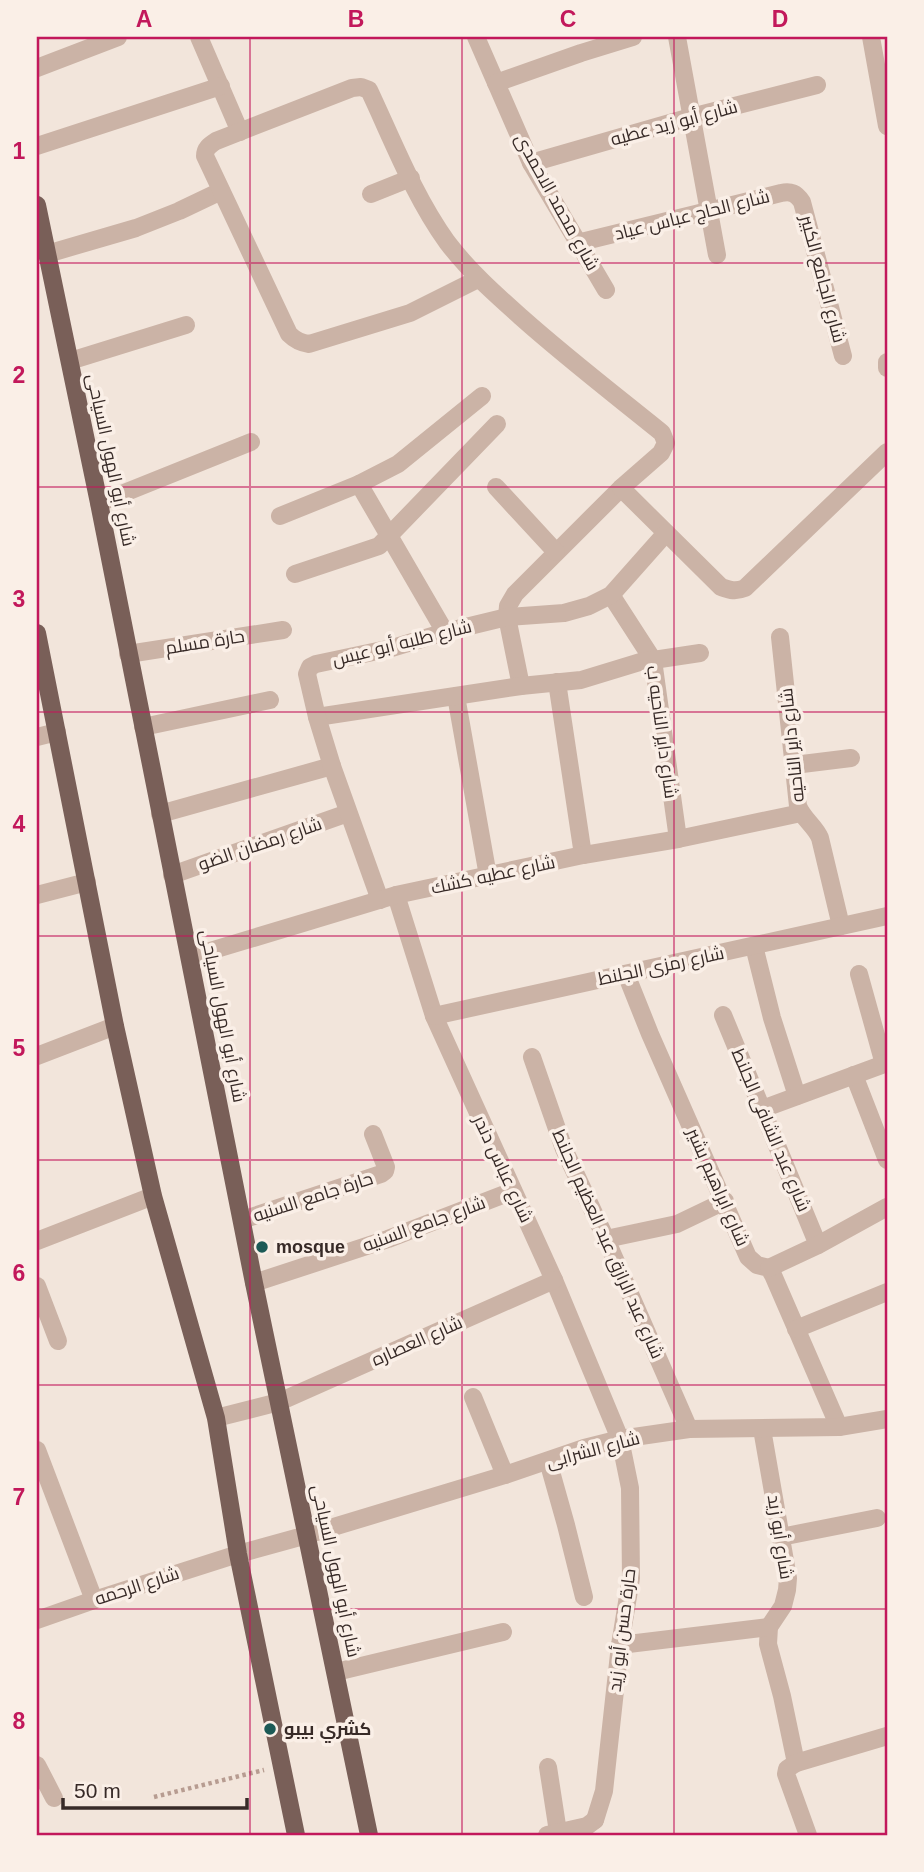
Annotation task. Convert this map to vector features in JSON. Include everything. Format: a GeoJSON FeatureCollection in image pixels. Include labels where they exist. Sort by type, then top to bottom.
{"type":"FeatureCollection","features":[{"type":"Feature","properties":{"kind":"main road","name":"شارع أبو الهول السياحى"},"geometry":{"type":"LineString","coordinates":[[37,205],[45,267],[69,361],[99,503],[254,1283],[369,1835]]}},
{"type":"Feature","properties":{"kind":"main road"},"geometry":{"type":"LineString","coordinates":[[37,633],[115,1026],[153,1196],[216,1418],[238,1554],[296,1835]]}},
{"type":"Feature","properties":{"kind":"street"},"geometry":{"type":"LineString","coordinates":[[37,68],[118,37]]}},
{"type":"Feature","properties":{"kind":"street"},"geometry":{"type":"LineString","coordinates":[[199,37],[240,132]]}},
{"type":"Feature","properties":{"kind":"street","name":"شارع محمد الاحمدى"},"geometry":{"type":"LineString","coordinates":[[477,37],[531,163],[606,290]]}},
{"type":"Feature","properties":{"kind":"street"},"geometry":{"type":"LineString","coordinates":[[496,82],[634,37]]}},
{"type":"Feature","properties":{"kind":"street"},"geometry":{"type":"LineString","coordinates":[[677,37],[716,255]]}},
{"type":"Feature","properties":{"kind":"street"},"geometry":{"type":"LineString","coordinates":[[871,37],[887,126]]}},
{"type":"Feature","properties":{"kind":"street","name":"شارع أبو زيد عطيه"},"geometry":{"type":"LineString","coordinates":[[531,163],[691,117],[817,85]]}},
{"type":"Feature","properties":{"kind":"street"},"geometry":{"type":"LineString","coordinates":[[37,146],[220,86]]}},
{"type":"Feature","properties":{"kind":"street"},"geometry":{"type":"LineString","coordinates":[[478,279],[410,313],[309,344],[301,343],[289,334],[205,156],[205,150],[216,141],[352,88],[369,90],[421,200],[440,231],[478,279],[558,350],[665,438],[664,449],[556,552],[515,594],[508,606],[507,617],[521,686]]}},
{"type":"Feature","properties":{"kind":"street"},"geometry":{"type":"LineString","coordinates":[[371,194],[411,178]]}},
{"type":"Feature","properties":{"kind":"street"},"geometry":{"type":"LineString","coordinates":[[45,267],[221,191]]}},
{"type":"Feature","properties":{"kind":"street","name":"شارع الحاج عباس عياد"},"geometry":{"type":"LineString","coordinates":[[577,243],[789,191],[797,195],[802,202]]}},
{"type":"Feature","properties":{"kind":"street","name":"شارع الجامع الكبير"},"geometry":{"type":"LineString","coordinates":[[802,202],[843,356]]}},
{"type":"Feature","properties":{"kind":"street"},"geometry":{"type":"LineString","coordinates":[[69,361],[186,325]]}},
{"type":"Feature","properties":{"kind":"street"},"geometry":{"type":"LineString","coordinates":[[887,362],[887,368]]}},
{"type":"Feature","properties":{"kind":"street"},"geometry":{"type":"LineString","coordinates":[[280,516],[359,484],[398,464],[482,396]]}},
{"type":"Feature","properties":{"kind":"street"},"geometry":{"type":"LineString","coordinates":[[295,574],[379,546],[497,424]]}},
{"type":"Feature","properties":{"kind":"street"},"geometry":{"type":"LineString","coordinates":[[99,503],[251,442]]}},
{"type":"Feature","properties":{"kind":"street"},"geometry":{"type":"LineString","coordinates":[[621,488],[721,587],[738,591],[745,588],[887,452]]}},
{"type":"Feature","properties":{"kind":"street"},"geometry":{"type":"LineString","coordinates":[[359,484],[445,632]]}},
{"type":"Feature","properties":{"kind":"street"},"geometry":{"type":"LineString","coordinates":[[496,487],[556,552]]}},
{"type":"Feature","properties":{"kind":"street","name":"شارع طلبه أبو عيس"},"geometry":{"type":"LineString","coordinates":[[388,898],[348,813],[332,766],[307,674],[310,667],[507,617],[577,611],[611,595],[666,533]]}},
{"type":"Feature","properties":{"kind":"street","name":"شارع داير الناحيه ب"},"geometry":{"type":"LineString","coordinates":[[611,595],[653,660],[678,839]]}},
{"type":"Feature","properties":{"kind":"street","name":"حارة مسلم"},"geometry":{"type":"LineString","coordinates":[[128,654],[283,630]]}},
{"type":"Feature","properties":{"kind":"street","name":"شارع داير الناحيه"},"geometry":{"type":"LineString","coordinates":[[780,637],[798,806],[820,838],[842,926]]}},
{"type":"Feature","properties":{"kind":"street"},"geometry":{"type":"LineString","coordinates":[[317,717],[521,686],[581,680],[653,660],[700,653]]}},
{"type":"Feature","properties":{"kind":"street"},"geometry":{"type":"LineString","coordinates":[[557,682],[583,855]]}},
{"type":"Feature","properties":{"kind":"street"},"geometry":{"type":"LineString","coordinates":[[456,696],[488,876]]}},
{"type":"Feature","properties":{"kind":"street"},"geometry":{"type":"LineString","coordinates":[[142,727],[270,700]]}},
{"type":"Feature","properties":{"kind":"street"},"geometry":{"type":"LineString","coordinates":[[37,737],[57,732]]}},
{"type":"Feature","properties":{"kind":"street"},"geometry":{"type":"LineString","coordinates":[[794,765],[851,758]]}},
{"type":"Feature","properties":{"kind":"street"},"geometry":{"type":"LineString","coordinates":[[160,814],[332,766]]}},
{"type":"Feature","properties":{"kind":"street","name":"شارع رمضان الضو"},"geometry":{"type":"LineString","coordinates":[[172,875],[348,813]]}},
{"type":"Feature","properties":{"kind":"street","name":"شارع عطيه كشك"},"geometry":{"type":"LineString","coordinates":[[190,957],[388,898],[583,855],[678,839],[801,813]]}},
{"type":"Feature","properties":{"kind":"street"},"geometry":{"type":"LineString","coordinates":[[37,895],[87,883]]}},
{"type":"Feature","properties":{"kind":"street","name":"شارع عباس دندر"},"geometry":{"type":"LineString","coordinates":[[388,898],[434,1016],[554,1280],[620,1439]]}},
{"type":"Feature","properties":{"kind":"street","name":"شارع رمزى الجلنط"},"geometry":{"type":"LineString","coordinates":[[434,1016],[887,916]]}},
{"type":"Feature","properties":{"kind":"street"},"geometry":{"type":"LineString","coordinates":[[754,946],[772,1018],[797,1096]]}},
{"type":"Feature","properties":{"kind":"street","name":"شارع ابراهيم بشير"},"geometry":{"type":"LineString","coordinates":[[626,974],[748,1257],[757,1265],[769,1268],[839,1427]]}},
{"type":"Feature","properties":{"kind":"street"},"geometry":{"type":"LineString","coordinates":[[762,1109],[885,1064],[859,974]]}},
{"type":"Feature","properties":{"kind":"street","name":"شارع عبد الشافى الجلنط"},"geometry":{"type":"LineString","coordinates":[[723,1015],[818,1245]]}},
{"type":"Feature","properties":{"kind":"street"},"geometry":{"type":"LineString","coordinates":[[37,1056],[115,1026]]}},
{"type":"Feature","properties":{"kind":"street","name":"شارع عبد الرازق عبد العظيم الجلنط"},"geometry":{"type":"LineString","coordinates":[[532,1057],[564,1149],[689,1429]]}},
{"type":"Feature","properties":{"kind":"street"},"geometry":{"type":"LineString","coordinates":[[854,1075],[887,1160]]}},
{"type":"Feature","properties":{"kind":"street","name":"حارة جامع السنيه"},"geometry":{"type":"LineString","coordinates":[[242,1220],[381,1174],[386,1167],[373,1134]]}},
{"type":"Feature","properties":{"kind":"street","name":"شارع جامع السنيه"},"geometry":{"type":"LineString","coordinates":[[254,1283],[387,1239],[513,1191]]}},
{"type":"Feature","properties":{"kind":"street"},"geometry":{"type":"LineString","coordinates":[[37,1241],[153,1196]]}},
{"type":"Feature","properties":{"kind":"street"},"geometry":{"type":"LineString","coordinates":[[606,1239],[677,1224],[725,1201]]}},
{"type":"Feature","properties":{"kind":"street"},"geometry":{"type":"LineString","coordinates":[[769,1268],[887,1207]]}},
{"type":"Feature","properties":{"kind":"street","name":"شارع العصاره"},"geometry":{"type":"LineString","coordinates":[[216,1418],[279,1402],[554,1280]]}},
{"type":"Feature","properties":{"kind":"street"},"geometry":{"type":"LineString","coordinates":[[37,1286],[58,1341]]}},
{"type":"Feature","properties":{"kind":"street"},"geometry":{"type":"LineString","coordinates":[[796,1329],[887,1293]]}},
{"type":"Feature","properties":{"kind":"street"},"geometry":{"type":"LineString","coordinates":[[473,1397],[505,1475]]}},
{"type":"Feature","properties":{"kind":"street","name":"شارع الشرابى"},"geometry":{"type":"LineString","coordinates":[[307,1535],[620,1439],[689,1429],[839,1427],[887,1419]]}},
{"type":"Feature","properties":{"kind":"street","name":"شارع أبو زيد"},"geometry":{"type":"LineString","coordinates":[[762,1429],[788,1578],[783,1605],[769,1627]]}},
{"type":"Feature","properties":{"kind":"street","name":"حارة حسن أبو زيد"},"geometry":{"type":"LineString","coordinates":[[598,1828],[620,1645],[631,1578],[630,1488],[620,1439]]}},
{"type":"Feature","properties":{"kind":"street"},"geometry":{"type":"LineString","coordinates":[[37,1450],[94,1600]]}},
{"type":"Feature","properties":{"kind":"street"},"geometry":{"type":"LineString","coordinates":[[548,1461],[584,1597]]}},
{"type":"Feature","properties":{"kind":"street"},"geometry":{"type":"LineString","coordinates":[[781,1537],[877,1518]]}},
{"type":"Feature","properties":{"kind":"street","name":"شارع الرحمه"},"geometry":{"type":"LineString","coordinates":[[37,1620],[238,1554],[307,1535]]}},
{"type":"Feature","properties":{"kind":"street"},"geometry":{"type":"LineString","coordinates":[[620,1645],[769,1627],[768,1644],[782,1696],[792,1771],[808,1835]]}},
{"type":"Feature","properties":{"kind":"street"},"geometry":{"type":"LineString","coordinates":[[336,1672],[503,1632]]}},
{"type":"Feature","properties":{"kind":"street"},"geometry":{"type":"LineString","coordinates":[[792,1771],[887,1736]]}},
{"type":"Feature","properties":{"kind":"street"},"geometry":{"type":"LineString","coordinates":[[37,1765],[54,1798]]}},
{"type":"Feature","properties":{"kind":"street"},"geometry":{"type":"LineString","coordinates":[[548,1767],[553,1834],[587,1826],[598,1828]]}},
{"type":"Feature","properties":{"kind":"path"},"geometry":{"type":"LineString","coordinates":[[154,1797],[282,1765]]}},
{"type":"Feature","properties":{"kind":"place","name":"mosque"},"geometry":{"type":"Point","coordinates":[262,1247]}},
{"type":"Feature","properties":{"kind":"place","name":"كشري بيبو"},"geometry":{"type":"Point","coordinates":[270,1729]}}]}
